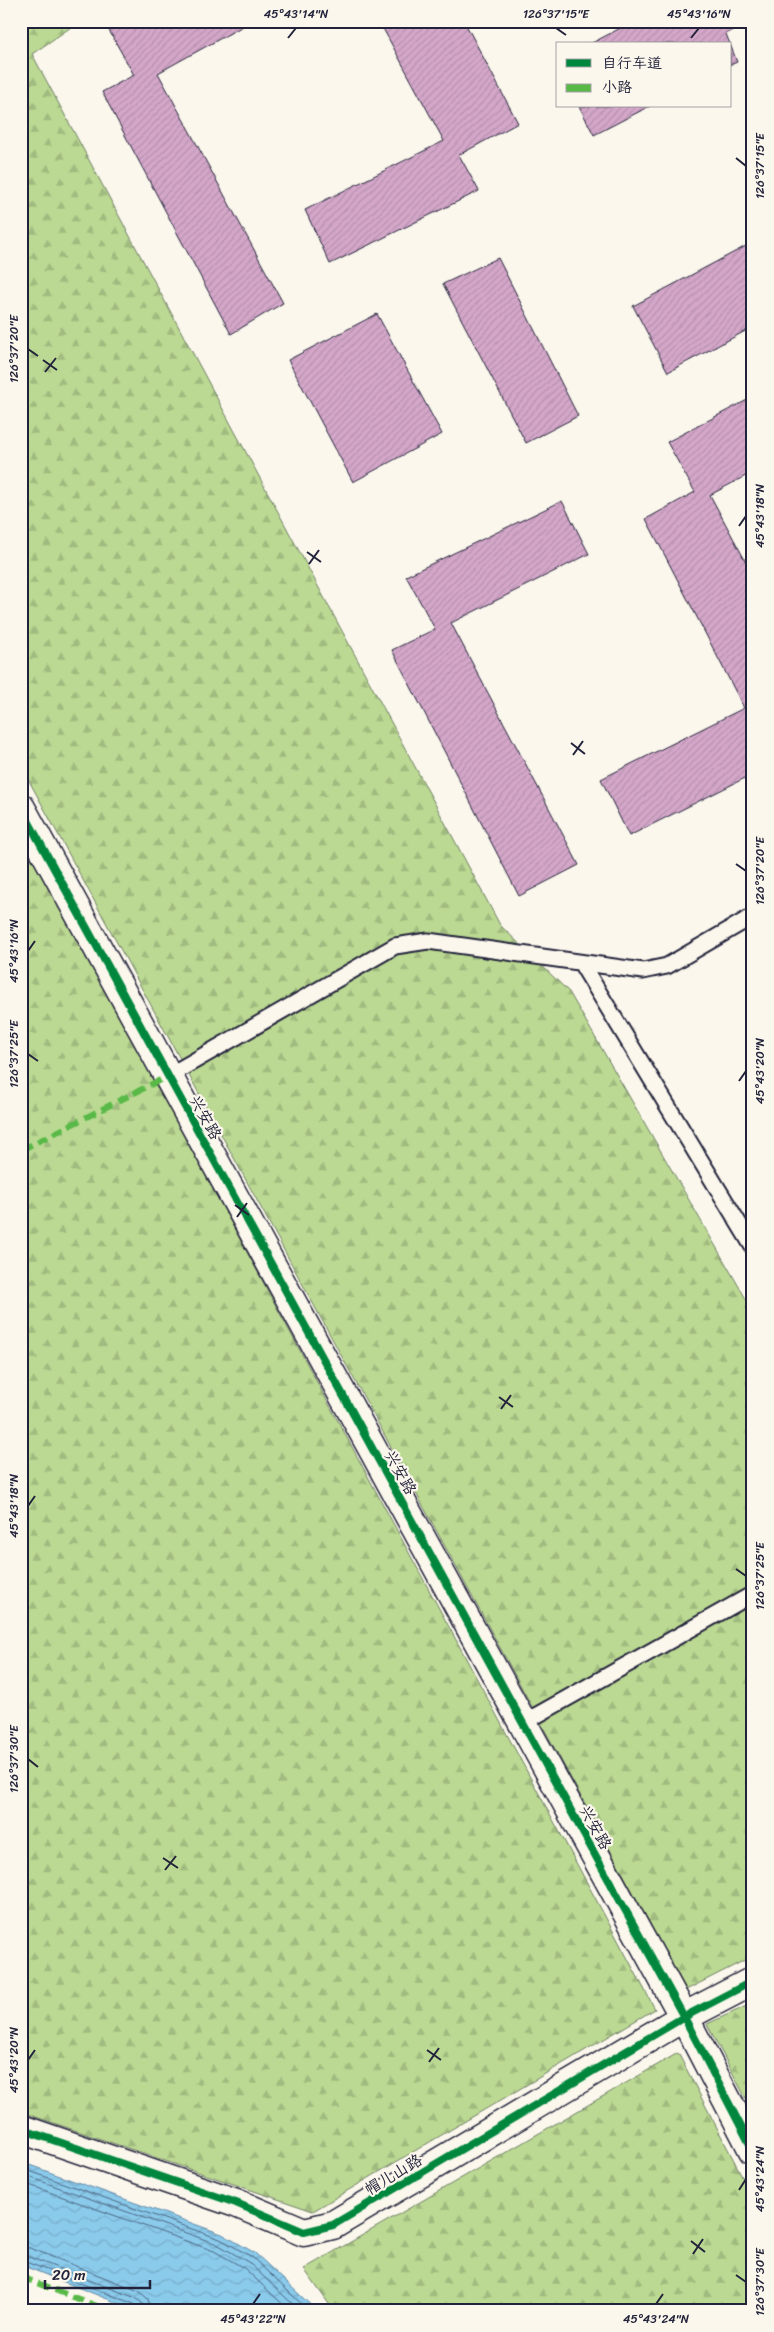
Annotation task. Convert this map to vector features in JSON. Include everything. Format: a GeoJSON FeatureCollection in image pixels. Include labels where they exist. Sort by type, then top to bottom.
{"type":"FeatureCollection","features":[{"type":"Feature","properties":{"kind":"street","name":"兴安路"},"geometry":{"type":"LineString","coordinates":[[21,808],[684,2017],[753,2150]]}},
{"type":"Feature","properties":{"kind":"street","name":"帽儿山路"},"geometry":{"type":"LineString","coordinates":[[21,2129],[236,2203],[304,2232],[333,2225],[684,2017],[753,1981]]}},
{"type":"Feature","properties":{"kind":"lane"},"geometry":{"type":"LineString","coordinates":[[168,1076],[395,946],[428,941],[643,971],[667,966],[753,916]]}},
{"type":"Feature","properties":{"kind":"lane"},"geometry":{"type":"LineString","coordinates":[[581,963],[753,1247]]}},
{"type":"Feature","properties":{"kind":"lane"},"geometry":{"type":"LineString","coordinates":[[523,1723],[753,1594]]}},
{"type":"Feature","properties":{"kind":"green space"},"geometry":{"type":"Polygon","coordinates":[[[21,21],[80,21],[32,54],[500,925],[569,992],[753,1311],[753,1956],[686,1990],[21,766],[21,21]]]}},
{"type":"Feature","properties":{"kind":"green space"},"geometry":{"type":"Polygon","coordinates":[[[21,833],[655,2009],[313,2211],[21,2112],[21,833]]]}},
{"type":"Feature","properties":{"kind":"green space"},"geometry":{"type":"Polygon","coordinates":[[[753,2003],[753,2112],[707,2024],[753,2003]]]}},
{"type":"Feature","properties":{"kind":"green space"},"geometry":{"type":"Polygon","coordinates":[[[678,2053],[753,2197],[753,2311],[334,2311],[304,2269],[678,2053]]]}},
{"type":"Feature","properties":{"kind":"water"},"geometry":{"type":"Polygon","coordinates":[[[21,2162],[222,2234],[255,2253],[317,2311],[138,2311],[21,2265],[21,2162]]]}},
{"type":"Feature","properties":{"kind":"building"},"geometry":{"type":"Polygon","coordinates":[[[114,21],[252,21],[158,73],[283,303],[231,334],[102,92],[134,75],[106,25],[114,21]]]}},
{"type":"Feature","properties":{"kind":"building"},"geometry":{"type":"Polygon","coordinates":[[[379,21],[464,21],[518,123],[459,155],[479,191],[330,264],[305,210],[444,141],[379,21]]]}},
{"type":"Feature","properties":{"kind":"building"},"geometry":{"type":"Polygon","coordinates":[[[634,21],[751,21],[726,34],[729,42],[594,42],[634,21]]]}},
{"type":"Feature","properties":{"kind":"building"},"geometry":{"type":"Polygon","coordinates":[[[732,49],[737,62],[732,64],[732,49]]]}},
{"type":"Feature","properties":{"kind":"building"},"geometry":{"type":"Polygon","coordinates":[[[580,108],[646,108],[594,135],[580,108]]]}},
{"type":"Feature","properties":{"kind":"building"},"geometry":{"type":"Polygon","coordinates":[[[746,246],[753,257],[753,327],[668,372],[633,306],[746,246]]]}},
{"type":"Feature","properties":{"kind":"building"},"geometry":{"type":"Polygon","coordinates":[[[498,258],[578,416],[526,443],[443,284],[498,258]]]}},
{"type":"Feature","properties":{"kind":"building"},"geometry":{"type":"Polygon","coordinates":[[[377,314],[442,434],[353,482],[288,360],[377,314]]]}},
{"type":"Feature","properties":{"kind":"building"},"geometry":{"type":"Polygon","coordinates":[[[753,397],[753,472],[710,495],[753,575],[753,774],[629,836],[601,779],[744,708],[646,519],[695,492],[667,442],[753,397]]]}},
{"type":"Feature","properties":{"kind":"building"},"geometry":{"type":"Polygon","coordinates":[[[562,501],[589,554],[451,623],[579,865],[519,896],[392,650],[435,629],[406,576],[562,501]]]}},
{"type":"Feature","properties":{"kind":"marked path"},"geometry":{"type":"LineString","coordinates":[[21,1150],[168,1076]]}},
{"type":"Feature","properties":{"kind":"marked path"},"geometry":{"type":"LineString","coordinates":[[21,2277],[110,2311]]}},
{"type":"Feature","properties":{"kind":"cycle path"},"geometry":{"type":"LineString","coordinates":[[21,808],[684,2017],[753,2150]]}},
{"type":"Feature","properties":{"kind":"cycle path"},"geometry":{"type":"LineString","coordinates":[[21,2129],[236,2203],[304,2232],[333,2225],[684,2017],[753,1981]]}}]}
